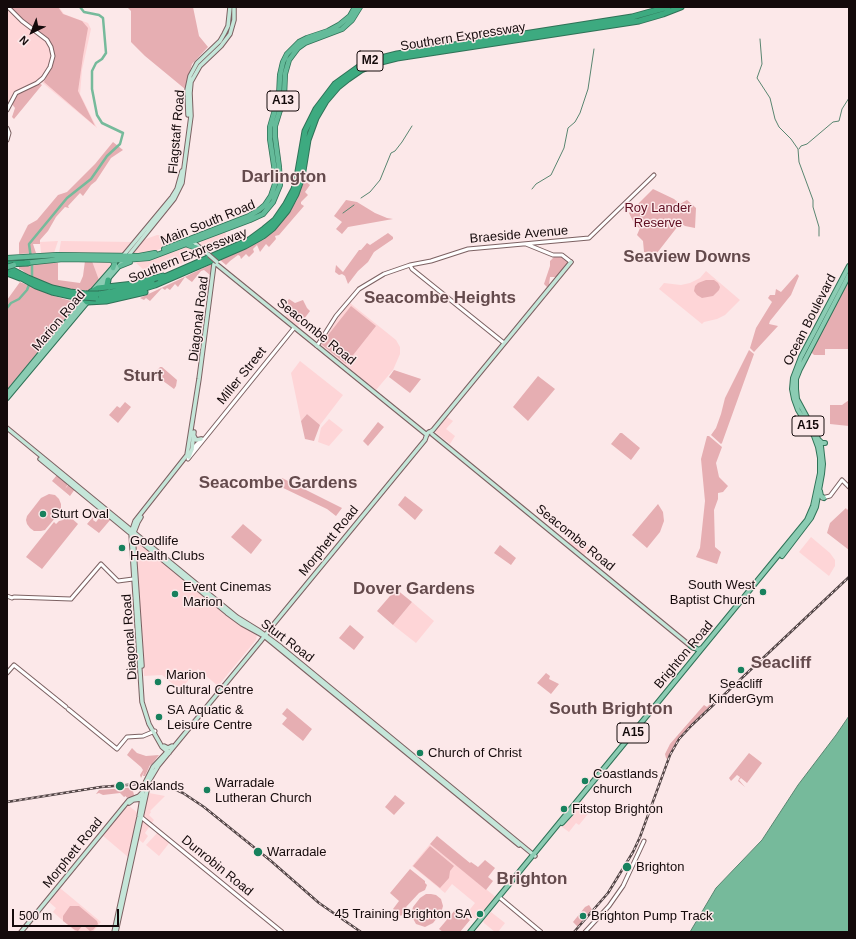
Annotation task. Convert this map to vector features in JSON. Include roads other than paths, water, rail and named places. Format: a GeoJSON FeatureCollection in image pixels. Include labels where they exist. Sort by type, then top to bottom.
{"type":"FeatureCollection","features":[{"type":"Feature","properties":{"kind":"highway","name":"Main South Road"},"geometry":{"type":"LineString","coordinates":[[8,264],[18,258],[28,260],[56,257],[149,258],[186,245],[191,241],[201,239],[259,210],[267,202],[273,190],[275,172],[270,127],[279,96],[280,71],[285,57],[295,45],[303,39],[339,25],[350,16],[355,7]]}},
{"type":"Feature","properties":{"kind":"highway","name":"Main South Road"},"geometry":{"type":"LineString","coordinates":[[135,258],[191,241],[263,214],[273,202],[278,191],[280,180],[274,134],[284,97],[285,74],[291,57],[298,48],[305,43],[342,29],[352,20],[360,7]]}},
{"type":"Feature","properties":{"kind":"highway","name":"Southern Expressway"},"geometry":{"type":"LineString","coordinates":[[8,264],[30,281],[87,297],[98,293],[135,288],[151,282],[249,240],[264,230],[274,220],[286,204],[294,189],[303,139],[316,108],[335,84],[360,66],[377,59],[397,54],[632,17],[668,7]]}},
{"type":"Feature","properties":{"kind":"highway","name":"Southern Expressway"},"geometry":{"type":"LineString","coordinates":[[98,293],[114,296],[136,291],[202,266],[252,243],[267,233],[278,223],[291,205],[302,177],[308,140],[316,118],[326,101],[338,87],[361,70],[397,58],[639,21],[681,7]]}},
{"type":"Feature","properties":{"kind":"highway"},"geometry":{"type":"LineString","coordinates":[[186,245],[198,247],[198,243],[201,239]]}},
{"type":"Feature","properties":{"kind":"highway","name":"Main South Road"},"geometry":{"type":"LineString","coordinates":[[56,257],[111,260],[124,258]]}},
{"type":"Feature","properties":{"kind":"highway","name":"A13"},"geometry":{"type":"LineString","coordinates":[[120,266],[135,258]]}},
{"type":"Feature","properties":{"kind":"highway"},"geometry":{"type":"LineString","coordinates":[[8,264],[28,260]]}},
{"type":"Feature","properties":{"kind":"highway"},"geometry":{"type":"LineString","coordinates":[[111,260],[115,262],[113,268]]}},
{"type":"Feature","properties":{"kind":"highway"},"geometry":{"type":"LineString","coordinates":[[87,297],[114,300],[142,293],[202,266]]}},
{"type":"Feature","properties":{"kind":"highway","name":"M2"},"geometry":{"type":"LineString","coordinates":[[98,293],[109,287],[138,283],[179,270]]}},
{"type":"Feature","properties":{"kind":"highway"},"geometry":{"type":"LineString","coordinates":[[8,273],[30,281]]}},
{"type":"Feature","properties":{"kind":"highway"},"geometry":{"type":"LineString","coordinates":[[108,280],[107,285],[109,287]]}},
{"type":"Feature","properties":{"kind":"main road","name":"Flagstaff Road"},"geometry":{"type":"LineString","coordinates":[[124,258],[132,250],[177,189],[182,170],[189,114],[187,90],[190,76],[197,63],[220,41],[228,26],[230,7]]}},
{"type":"Feature","properties":{"kind":"main road","name":"Flagstaff Road"},"geometry":{"type":"LineString","coordinates":[[124,258],[174,199],[182,183],[191,116],[191,82],[200,66],[221,46],[230,34],[234,20],[234,7]]}},
{"type":"Feature","properties":{"kind":"main road","name":"Seacombe Road"},"geometry":{"type":"LineString","coordinates":[[191,241],[294,328],[422,431],[436,438],[698,653]]}},
{"type":"Feature","properties":{"kind":"main road"},"geometry":{"type":"LineString","coordinates":[[132,250],[135,258]]}},
{"type":"Feature","properties":{"kind":"main road","name":"Marion Road"},"geometry":{"type":"LineString","coordinates":[[87,297],[98,293],[120,266],[124,258]]}},
{"type":"Feature","properties":{"kind":"main road","name":"Marion Road"},"geometry":{"type":"LineString","coordinates":[[7,398],[45,347],[79,311],[87,297],[124,258]]}},
{"type":"Feature","properties":{"kind":"main road","name":"Diagonal Road"},"geometry":{"type":"LineString","coordinates":[[154,731],[144,698],[138,606],[131,532],[135,521],[188,457],[193,432],[216,262]]}},
{"type":"Feature","properties":{"kind":"main road","name":"Morphett Road"},"geometry":{"type":"LineString","coordinates":[[167,752],[259,641],[263,633],[430,434],[571,262]]}},
{"type":"Feature","properties":{"kind":"main road","name":"Ocean Boulevard"},"geometry":{"type":"LineString","coordinates":[[819,498],[819,453],[814,436],[796,404],[792,389],[794,373],[849,266]]}},
{"type":"Feature","properties":{"kind":"main road","name":"Ocean Boulevard"},"geometry":{"type":"LineString","coordinates":[[808,521],[819,498],[822,474],[822,452],[818,440],[799,403],[796,389],[798,374],[849,275]]}},
{"type":"Feature","properties":{"kind":"main road"},"geometry":{"type":"LineString","coordinates":[[815,332],[816,334],[821,329]]}},
{"type":"Feature","properties":{"kind":"main road","name":"Marion Road"},"geometry":{"type":"LineString","coordinates":[[34,363],[52,347],[57,335]]}},
{"type":"Feature","properties":{"kind":"main road"},"geometry":{"type":"LineString","coordinates":[[45,347],[50,344],[52,347]]}},
{"type":"Feature","properties":{"kind":"main road"},"geometry":{"type":"LineString","coordinates":[[812,347],[810,353],[813,357]]}},
{"type":"Feature","properties":{"kind":"main road","name":"Marion Road"},"geometry":{"type":"LineString","coordinates":[[7,394],[24,377]]}},
{"type":"Feature","properties":{"kind":"main road","name":"Sturt Road"},"geometry":{"type":"LineString","coordinates":[[7,430],[125,525],[142,543],[221,606]]}},
{"type":"Feature","properties":{"kind":"main road"},"geometry":{"type":"LineString","coordinates":[[193,432],[196,440],[203,438]]}},
{"type":"Feature","properties":{"kind":"main road","name":"Diagonal Road"},"geometry":{"type":"LineString","coordinates":[[131,532],[143,514],[188,457],[192,449],[193,432]]}},
{"type":"Feature","properties":{"kind":"main road","name":"Sturt Road"},"geometry":{"type":"LineString","coordinates":[[20,440],[131,532],[154,549],[238,622],[263,633],[533,855]]}},
{"type":"Feature","properties":{"kind":"main road"},"geometry":{"type":"LineString","coordinates":[[818,440],[825,443],[822,452]]}},
{"type":"Feature","properties":{"kind":"main road"},"geometry":{"type":"LineString","coordinates":[[125,525],[130,525],[135,521]]}},
{"type":"Feature","properties":{"kind":"main road","name":"Brighton Road"},"geometry":{"type":"LineString","coordinates":[[533,855],[694,660],[696,655],[808,521]]}},
{"type":"Feature","properties":{"kind":"main road","name":"Brighton Road"},"geometry":{"type":"LineString","coordinates":[[473,932],[533,855],[808,521]]}},
{"type":"Feature","properties":{"kind":"main road"},"geometry":{"type":"LineString","coordinates":[[131,532],[132,544],[136,541],[142,543]]}},
{"type":"Feature","properties":{"kind":"main road","name":"Diagonal Road"},"geometry":{"type":"LineString","coordinates":[[132,544],[133,579],[142,702],[146,717],[167,752]]}},
{"type":"Feature","properties":{"kind":"main road"},"geometry":{"type":"LineString","coordinates":[[154,549],[168,562]]}},
{"type":"Feature","properties":{"kind":"main road"},"geometry":{"type":"LineString","coordinates":[[133,579],[135,578],[135,568]]}},
{"type":"Feature","properties":{"kind":"main road"},"geometry":{"type":"LineString","coordinates":[[136,615],[138,606]]}},
{"type":"Feature","properties":{"kind":"main road","name":"Sturt Road"},"geometry":{"type":"LineString","coordinates":[[263,633],[268,640],[533,855]]}},
{"type":"Feature","properties":{"kind":"main road"},"geometry":{"type":"LineString","coordinates":[[259,641],[264,639],[268,640]]}},
{"type":"Feature","properties":{"kind":"main road","name":"Morphett Road"},"geometry":{"type":"LineString","coordinates":[[167,752],[259,641]]}},
{"type":"Feature","properties":{"kind":"main road"},"geometry":{"type":"LineString","coordinates":[[690,646],[699,650],[705,646]]}},
{"type":"Feature","properties":{"kind":"main road"},"geometry":{"type":"LineString","coordinates":[[115,932],[150,771],[160,758],[163,752],[163,746],[168,748],[172,746]]}},
{"type":"Feature","properties":{"kind":"main road"},"geometry":{"type":"LineString","coordinates":[[160,758],[167,752]]}},
{"type":"Feature","properties":{"kind":"main road"},"geometry":{"type":"LineString","coordinates":[[147,781],[167,752]]}},
{"type":"Feature","properties":{"kind":"main road"},"geometry":{"type":"LineString","coordinates":[[140,817],[141,799],[146,787]]}},
{"type":"Feature","properties":{"kind":"main road"},"geometry":{"type":"LineString","coordinates":[[141,799],[146,787]]}},
{"type":"Feature","properties":{"kind":"main road","name":"Morphett Road"},"geometry":{"type":"LineString","coordinates":[[21,932],[128,800],[139,796],[143,792]]}},
{"type":"Feature","properties":{"kind":"main road","name":"Morphett Road"},"geometry":{"type":"LineString","coordinates":[[124,806],[133,800],[141,799]]}},
{"type":"Feature","properties":{"kind":"main road","name":"Brighton Road"},"geometry":{"type":"LineString","coordinates":[[470,932],[500,897]]}},
{"type":"Feature","properties":{"kind":"street"},"geometry":{"type":"LineString","coordinates":[[7,110],[12,98],[17,92],[35,85],[42,78],[50,67],[53,56],[51,47],[47,40],[22,21],[8,7]]}},
{"type":"Feature","properties":{"kind":"street"},"geometry":{"type":"LineString","coordinates":[[7,129],[7,139]]}},
{"type":"Feature","properties":{"kind":"street","name":"Braeside Avenue"},"geometry":{"type":"LineString","coordinates":[[317,346],[336,316],[361,288],[389,271],[468,249],[588,239],[654,175]]}},
{"type":"Feature","properties":{"kind":"street"},"geometry":{"type":"LineString","coordinates":[[533,243],[534,248]]}},
{"type":"Feature","properties":{"kind":"street"},"geometry":{"type":"LineString","coordinates":[[525,244],[552,256],[562,255],[571,262]]}},
{"type":"Feature","properties":{"kind":"street"},"geometry":{"type":"LineString","coordinates":[[410,265],[412,269],[504,344]]}},
{"type":"Feature","properties":{"kind":"street","name":"Miller Street"},"geometry":{"type":"LineString","coordinates":[[188,457],[294,328]]}},
{"type":"Feature","properties":{"kind":"street","name":"Miller Street"},"geometry":{"type":"LineString","coordinates":[[192,449],[203,438]]}},
{"type":"Feature","properties":{"kind":"street"},"geometry":{"type":"LineString","coordinates":[[819,498],[830,496],[842,482],[849,487]]}},
{"type":"Feature","properties":{"kind":"street"},"geometry":{"type":"LineString","coordinates":[[10,596],[71,599],[101,564],[118,581],[133,579]]}},
{"type":"Feature","properties":{"kind":"street"},"geometry":{"type":"LineString","coordinates":[[7,674],[14,665],[117,749],[127,737],[144,736],[154,731]]}},
{"type":"Feature","properties":{"kind":"street","name":"Dunrobin Road"},"geometry":{"type":"LineString","coordinates":[[140,817],[282,932]]}},
{"type":"Feature","properties":{"kind":"street"},"geometry":{"type":"LineString","coordinates":[[585,932],[609,906],[623,886],[644,841]]}},
{"type":"Feature","properties":{"kind":"street"},"geometry":{"type":"LineString","coordinates":[[500,897],[541,932]]}},
{"type":"Feature","properties":{"kind":"waterway"},"geometry":{"type":"LineString","coordinates":[[7,308],[11,303],[19,299],[27,290],[32,277],[29,244],[67,198],[91,179],[107,156],[120,144],[123,133],[102,123],[97,115],[92,89],[92,71],[96,63],[102,59],[106,53],[103,18],[99,15],[84,12],[80,7]]}},
{"type":"Feature","properties":{"kind":"waterway"},"geometry":{"type":"LineString","coordinates":[[760,39],[762,64],[757,78],[770,98],[775,119],[779,127],[791,139],[798,149],[799,162],[813,200],[813,207],[819,227],[819,236]]}},
{"type":"Feature","properties":{"kind":"waterway"},"geometry":{"type":"LineString","coordinates":[[532,189],[536,184],[551,175],[564,148],[568,128],[575,122],[580,113],[588,89],[594,49]]}},
{"type":"Feature","properties":{"kind":"waterway"},"geometry":{"type":"LineString","coordinates":[[799,149],[833,122],[839,121],[842,109],[849,98]]}},
{"type":"Feature","properties":{"kind":"waterway"},"geometry":{"type":"LineString","coordinates":[[361,198],[370,192],[380,180],[391,153],[395,151],[412,126]]}},
{"type":"Feature","properties":{"kind":"waterway"},"geometry":{"type":"LineString","coordinates":[[343,213],[354,205]]}},
{"type":"Feature","properties":{"kind":"railway"},"geometry":{"type":"LineString","coordinates":[[574,932],[608,893],[633,852],[670,755],[679,739],[849,577]]}},
{"type":"Feature","properties":{"kind":"railway"},"geometry":{"type":"LineString","coordinates":[[7,802],[101,787],[152,783],[172,788],[183,793],[204,807],[271,861],[319,903],[361,932]]}},
{"type":"Feature","properties":{"kind":"place","name":"Sturt Oval"},"geometry":{"type":"Point","coordinates":[43,514]}},
{"type":"Feature","properties":{"kind":"place","name":"Goodlife Health Clubs"},"geometry":{"type":"Point","coordinates":[122,548]}},
{"type":"Feature","properties":{"kind":"place","name":"South West Baptist Church"},"geometry":{"type":"Point","coordinates":[763,592]}},
{"type":"Feature","properties":{"kind":"place","name":"Event Cinemas Marion"},"geometry":{"type":"Point","coordinates":[175,594]}},
{"type":"Feature","properties":{"kind":"place","name":"Seacliff KinderGym"},"geometry":{"type":"Point","coordinates":[741,670]}},
{"type":"Feature","properties":{"kind":"place","name":"Marion Cultural Centre"},"geometry":{"type":"Point","coordinates":[158,682]}},
{"type":"Feature","properties":{"kind":"place","name":"SA Aquatic & Leisure Centre"},"geometry":{"type":"Point","coordinates":[159,717]}},
{"type":"Feature","properties":{"kind":"place","name":"Church of Christ"},"geometry":{"type":"Point","coordinates":[420,753]}},
{"type":"Feature","properties":{"kind":"place","name":"Coastlands church"},"geometry":{"type":"Point","coordinates":[585,781]}},
{"type":"Feature","properties":{"kind":"place","name":"Oaklands"},"geometry":{"type":"Point","coordinates":[120,786]}},
{"type":"Feature","properties":{"kind":"place","name":"Warradale Lutheran Church"},"geometry":{"type":"Point","coordinates":[207,790]}},
{"type":"Feature","properties":{"kind":"place","name":"Fitstop Brighton"},"geometry":{"type":"Point","coordinates":[564,809]}},
{"type":"Feature","properties":{"kind":"place","name":"Warradale"},"geometry":{"type":"Point","coordinates":[258,852]}},
{"type":"Feature","properties":{"kind":"place","name":"Brighton"},"geometry":{"type":"Point","coordinates":[627,867]}},
{"type":"Feature","properties":{"kind":"place","name":"45 Training Brighton SA"},"geometry":{"type":"Point","coordinates":[480,914]}},
{"type":"Feature","properties":{"kind":"place","name":"Brighton Pump Track"},"geometry":{"type":"Point","coordinates":[583,916]}},
{"type":"Feature","properties":{"kind":"district","name":"Darlington"},"geometry":{"type":"Point","coordinates":[284,177]}},
{"type":"Feature","properties":{"kind":"district","name":"Seaview Downs"},"geometry":{"type":"Point","coordinates":[687,257]}},
{"type":"Feature","properties":{"kind":"district","name":"Seacombe Heights"},"geometry":{"type":"Point","coordinates":[440,298]}},
{"type":"Feature","properties":{"kind":"district","name":"Sturt"},"geometry":{"type":"Point","coordinates":[143,376]}},
{"type":"Feature","properties":{"kind":"district","name":"Seacombe Gardens"},"geometry":{"type":"Point","coordinates":[278,483]}},
{"type":"Feature","properties":{"kind":"district","name":"Dover Gardens"},"geometry":{"type":"Point","coordinates":[414,589]}},
{"type":"Feature","properties":{"kind":"district","name":"Seacliff"},"geometry":{"type":"Point","coordinates":[781,663]}},
{"type":"Feature","properties":{"kind":"district","name":"South Brighton"},"geometry":{"type":"Point","coordinates":[611,709]}},
{"type":"Feature","properties":{"kind":"district","name":"Brighton"},"geometry":{"type":"Point","coordinates":[532,879]}},
{"type":"Feature","properties":{"kind":"park label","name":"Roy Lander Reserve"},"geometry":{"type":"Point","coordinates":[658,216]}}]}
